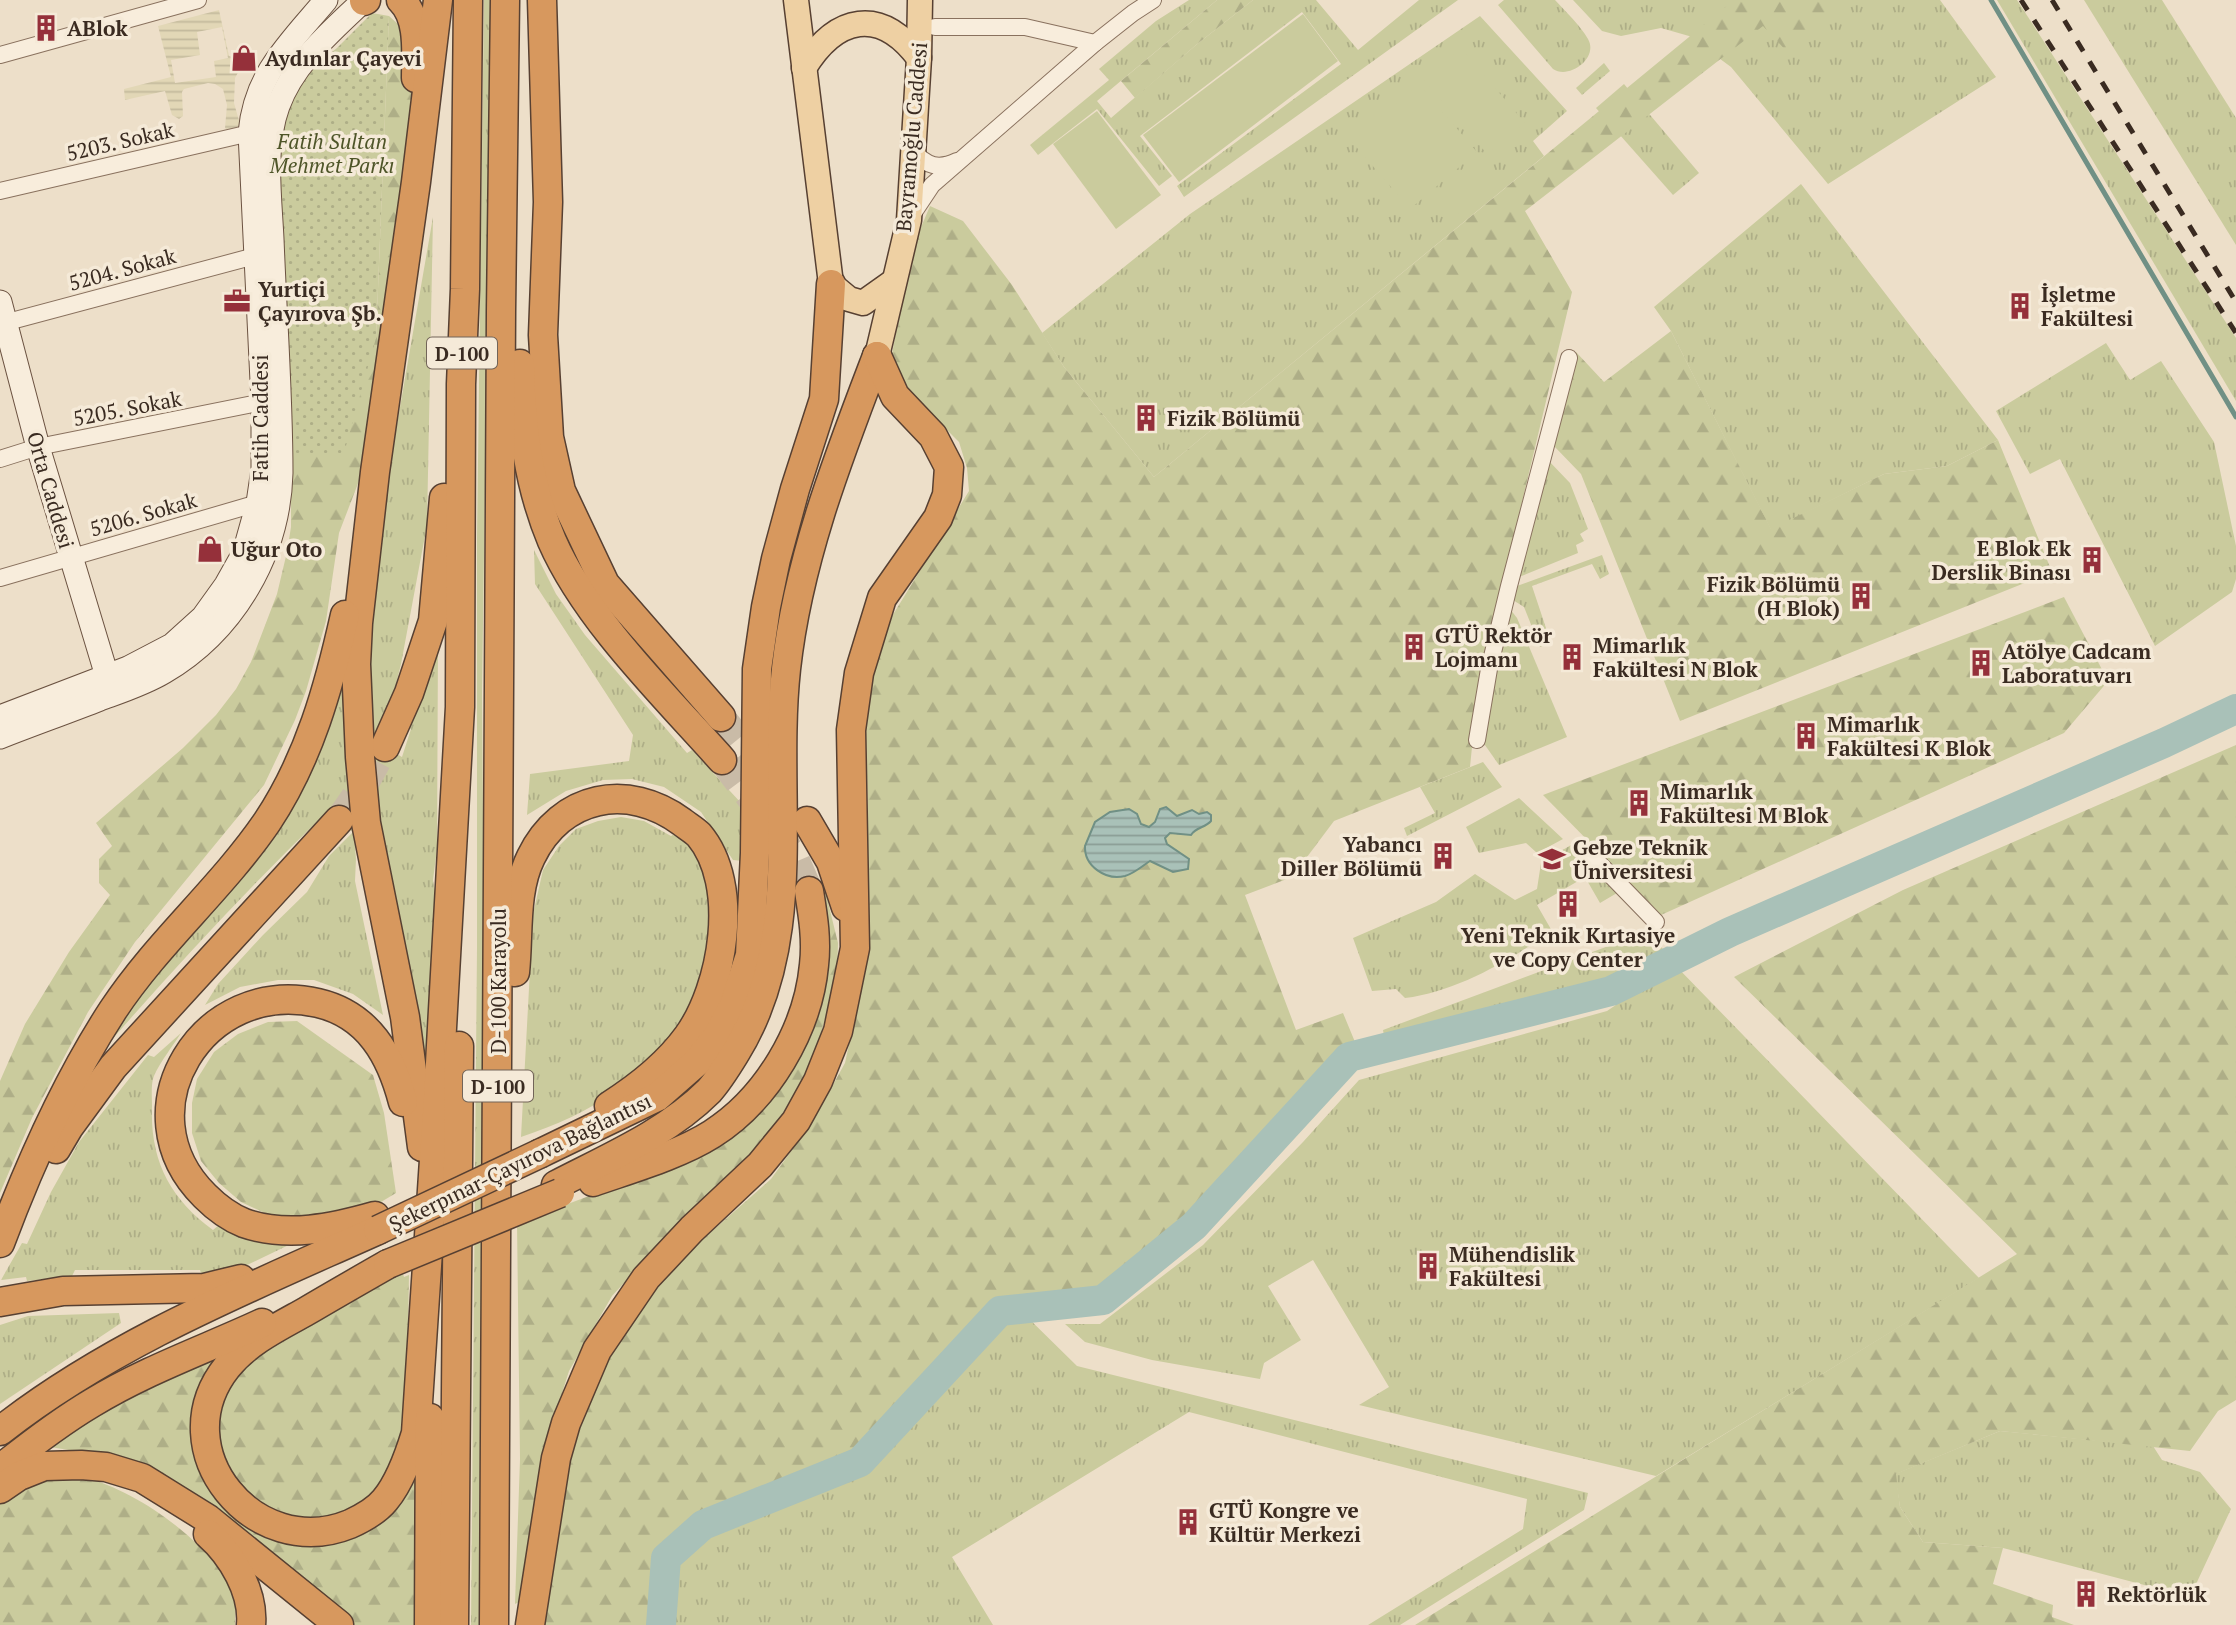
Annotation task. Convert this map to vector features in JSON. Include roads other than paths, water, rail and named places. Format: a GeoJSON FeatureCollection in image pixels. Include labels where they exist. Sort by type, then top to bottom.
{"type":"FeatureCollection","features":[{"type":"Feature","properties":{"kind":"highway"},"geometry":{"type":"LineString","coordinates":[[429,1625],[429,1225],[420,1126],[405,1017],[366,823],[356,664],[375,472],[416,182],[438,0]]}},
{"type":"Feature","properties":{"kind":"highway","name":"D-100"},"geometry":{"type":"LineString","coordinates":[[460,707],[461,384],[468,0]]}},
{"type":"Feature","properties":{"kind":"highway","name":"D-100"},"geometry":{"type":"LineString","coordinates":[[500,547],[506,0]]}},
{"type":"Feature","properties":{"kind":"highway"},"geometry":{"type":"LineString","coordinates":[[542,0],[548,202],[543,335],[549,437],[561,491],[605,584],[721,717]]}},
{"type":"Feature","properties":{"kind":"highway"},"geometry":{"type":"LineString","coordinates":[[405,4],[416,44],[416,182]]}},
{"type":"Feature","properties":{"kind":"highway"},"geometry":{"type":"LineString","coordinates":[[503,186],[517,284],[524,437],[536,496],[553,542],[575,584],[610,632],[722,760]]}},
{"type":"Feature","properties":{"kind":"highway","name":"Şekerpınar-Çayırova Bağlantısı"},"geometry":{"type":"LineString","coordinates":[[0,1431],[27,1409],[74,1379],[145,1340],[377,1223],[541,1153],[657,1097],[696,1062],[718,1035],[734,1005],[750,955],[755,853],[757,669],[776,559],[824,399],[831,284]]}},
{"type":"Feature","properties":{"kind":"highway"},"geometry":{"type":"LineString","coordinates":[[530,1625],[556,1458],[566,1423],[597,1350],[646,1278],[777,1146],[808,1101],[838,1031],[855,948],[851,730],[859,673],[882,598],[938,518],[947,495],[949,467],[933,436],[895,396],[877,356]]}},
{"type":"Feature","properties":{"kind":"highway","name":"Şekerpınar-Çayırova Bağlantısı"},"geometry":{"type":"LineString","coordinates":[[0,1469],[80,1410],[133,1380],[558,1189],[668,1124],[709,1090],[748,1033],[761,1003],[772,964],[782,887],[785,672],[794,609],[826,491],[877,356]]}},
{"type":"Feature","properties":{"kind":"highway"},"geometry":{"type":"LineString","coordinates":[[385,747],[409,693],[433,621],[445,483],[461,384]]}},
{"type":"Feature","properties":{"kind":"highway"},"geometry":{"type":"LineString","coordinates":[[0,1243],[44,1136],[83,1060],[114,1009],[267,822],[289,785],[313,733],[333,669],[375,472]]}},
{"type":"Feature","properties":{"kind":"highway","name":"D-100 Karayolu"},"geometry":{"type":"LineString","coordinates":[[494,1625],[500,547]]}},
{"type":"Feature","properties":{"kind":"highway"},"geometry":{"type":"LineString","coordinates":[[388,1264],[263,1336],[226,1368],[211,1397],[205,1423],[205,1444],[212,1465],[235,1500],[269,1525],[314,1532],[337,1529],[358,1520],[384,1502],[408,1459],[416,1433],[460,707]]}},
{"type":"Feature","properties":{"kind":"highway","name":"D-100 Karayolu"},"geometry":{"type":"LineString","coordinates":[[454,1625],[460,707]]}},
{"type":"Feature","properties":{"kind":"highway"},"geometry":{"type":"LineString","coordinates":[[498,1107],[513,1009],[522,880],[530,858],[541,837],[554,823],[574,810],[600,800],[625,798],[653,804],[698,835],[712,857],[721,884],[724,915],[719,956],[709,999],[688,1035],[661,1067],[631,1091],[561,1135],[541,1153]]}},
{"type":"Feature","properties":{"kind":"highway"},"geometry":{"type":"LineString","coordinates":[[0,1255],[32,1191],[69,1127],[113,1067],[339,820]]}},
{"type":"Feature","properties":{"kind":"highway"},"geometry":{"type":"LineString","coordinates":[[807,821],[831,862],[848,913],[855,948]]}},
{"type":"Feature","properties":{"kind":"highway"},"geometry":{"type":"LineString","coordinates":[[558,1189],[649,1163],[712,1135],[758,1094],[777,1069],[806,1009],[814,966],[815,932],[809,891]]}},
{"type":"Feature","properties":{"kind":"highway"},"geometry":{"type":"LineString","coordinates":[[377,1223],[298,1231],[278,1230],[243,1223],[227,1214],[198,1189],[175,1145],[172,1129],[173,1090],[187,1054],[214,1024],[253,1004],[290,999],[326,1005],[367,1031],[384,1052],[395,1073],[429,1225]]}},
{"type":"Feature","properties":{"kind":"highway"},"geometry":{"type":"LineString","coordinates":[[0,1302],[63,1291],[204,1288],[247,1277],[377,1223]]}},
{"type":"Feature","properties":{"kind":"highway"},"geometry":{"type":"LineString","coordinates":[[0,1489],[19,1476],[44,1466],[106,1467],[142,1478],[208,1519],[339,1625]]}},
{"type":"Feature","properties":{"kind":"highway"},"geometry":{"type":"LineString","coordinates":[[142,1478],[215,1540],[231,1561],[245,1587],[251,1625]]}},
{"type":"Feature","properties":{"kind":"highway"},"geometry":{"type":"LineString","coordinates":[[539,1625],[549,1498]]}},
{"type":"Feature","properties":{"kind":"main road"},"geometry":{"type":"LineString","coordinates":[[796,0],[831,284],[849,299],[863,303],[894,281]]}},
{"type":"Feature","properties":{"kind":"main road","name":"Bayramoğlu Caddesi"},"geometry":{"type":"LineString","coordinates":[[877,356],[909,220],[920,0]]}},
{"type":"Feature","properties":{"kind":"main road"},"geometry":{"type":"LineString","coordinates":[[804,68],[816,49],[831,34],[843,27],[864,23],[888,28],[906,41],[919,58]]}},
{"type":"Feature","properties":{"kind":"street"},"geometry":{"type":"LineString","coordinates":[[0,55],[198,0]]}},
{"type":"Feature","properties":{"kind":"street","name":"Fatih Caddesi"},"geometry":{"type":"LineString","coordinates":[[0,717],[150,658],[190,631],[242,580],[259,541],[258,503],[263,469],[261,270],[265,231],[250,133],[254,101],[268,72],[326,0]]}},
{"type":"Feature","properties":{"kind":"street"},"geometry":{"type":"LineString","coordinates":[[265,231],[272,131],[283,93],[312,51],[365,0]]}},
{"type":"Feature","properties":{"kind":"street"},"geometry":{"type":"LineString","coordinates":[[909,220],[932,185],[1095,43],[1153,0]]}},
{"type":"Feature","properties":{"kind":"street"},"geometry":{"type":"LineString","coordinates":[[935,27],[1025,27],[1095,43]]}},
{"type":"Feature","properties":{"kind":"street","name":"5203. Sokak"},"geometry":{"type":"LineString","coordinates":[[0,191],[250,133]]}},
{"type":"Feature","properties":{"kind":"street"},"geometry":{"type":"LineString","coordinates":[[914,151],[925,163],[934,166],[947,166],[963,158]]}},
{"type":"Feature","properties":{"kind":"street"},"geometry":{"type":"LineString","coordinates":[[259,541],[281,485],[261,270]]}},
{"type":"Feature","properties":{"kind":"street","name":"5204. Sokak"},"geometry":{"type":"LineString","coordinates":[[2,316],[261,270]]}},
{"type":"Feature","properties":{"kind":"street","name":"Orta Caddesi"},"geometry":{"type":"LineString","coordinates":[[2,316],[38,447],[107,676]]}},
{"type":"Feature","properties":{"kind":"street"},"geometry":{"type":"LineString","coordinates":[[1477,740],[1500,622],[1569,358]]}},
{"type":"Feature","properties":{"kind":"street","name":"5205. Sokak"},"geometry":{"type":"LineString","coordinates":[[0,460],[38,447],[263,402]]}},
{"type":"Feature","properties":{"kind":"street","name":"5206. Sokak"},"geometry":{"type":"LineString","coordinates":[[0,578],[258,503]]}},
{"type":"Feature","properties":{"kind":"street"},"geometry":{"type":"LineString","coordinates":[[0,737],[147,681],[164,672],[192,653],[213,634],[242,580]]}},
{"type":"Feature","properties":{"kind":"street"},"geometry":{"type":"LineString","coordinates":[[1593,857],[1656,922]]}},
{"type":"Feature","properties":{"kind":"waterway"},"geometry":{"type":"LineString","coordinates":[[1991,0],[2236,417]]}},
{"type":"Feature","properties":{"kind":"waterway"},"geometry":{"type":"LineString","coordinates":[[661,1625],[666,1558],[703,1525],[860,1462],[1000,1311],[1103,1300],[1194,1226],[1349,1057],[1611,991],[1730,932],[2236,709]]}},
{"type":"Feature","properties":{"kind":"tunnel"},"geometry":{"type":"LineString","coordinates":[[721,717],[765,771]]}},
{"type":"Feature","properties":{"kind":"tunnel"},"geometry":{"type":"LineString","coordinates":[[339,820],[368,778],[385,747]]}},
{"type":"Feature","properties":{"kind":"tunnel"},"geometry":{"type":"LineString","coordinates":[[722,760],[794,856],[809,891]]}},
{"type":"Feature","properties":{"kind":"railway"},"geometry":{"type":"LineString","coordinates":[[2021,0],[2236,333]]}},
{"type":"Feature","properties":{"kind":"railway"},"geometry":{"type":"LineString","coordinates":[[2052,0],[2236,302]]}},
{"type":"Feature","properties":{"kind":"place","name":"ABlok"},"geometry":{"type":"Point","coordinates":[46,28]}},
{"type":"Feature","properties":{"kind":"place","name":"Aydınlar Çayevi"},"geometry":{"type":"Point","coordinates":[244,58]}},
{"type":"Feature","properties":{"kind":"place","name":"Yurtiçi Çayırova Şb."},"geometry":{"type":"Point","coordinates":[237,301]}},
{"type":"Feature","properties":{"kind":"place","name":"İşletme Fakültesi"},"geometry":{"type":"Point","coordinates":[2020,306]}},
{"type":"Feature","properties":{"kind":"place","name":"Fizik Bölümü"},"geometry":{"type":"Point","coordinates":[1146,418]}},
{"type":"Feature","properties":{"kind":"place","name":"Uğur Oto"},"geometry":{"type":"Point","coordinates":[210,549]}},
{"type":"Feature","properties":{"kind":"place","name":"E Blok Ek Derslik Binası"},"geometry":{"type":"Point","coordinates":[2092,560]}},
{"type":"Feature","properties":{"kind":"place","name":"Fizik Bölümü (H Blok)"},"geometry":{"type":"Point","coordinates":[1861,596]}},
{"type":"Feature","properties":{"kind":"place","name":"GTÜ Rektör Lojmanı"},"geometry":{"type":"Point","coordinates":[1414,647]}},
{"type":"Feature","properties":{"kind":"place","name":"Mimarlık Fakültesi N Blok"},"geometry":{"type":"Point","coordinates":[1572,657]}},
{"type":"Feature","properties":{"kind":"place","name":"Atölye Cadcam Laboratuvarı"},"geometry":{"type":"Point","coordinates":[1981,663]}},
{"type":"Feature","properties":{"kind":"place","name":"Mimarlık Fakültesi K Blok"},"geometry":{"type":"Point","coordinates":[1806,736]}},
{"type":"Feature","properties":{"kind":"place","name":"Mimarlık Fakültesi M Blok"},"geometry":{"type":"Point","coordinates":[1639,803]}},
{"type":"Feature","properties":{"kind":"place","name":"Yabancı Diller Bölümü"},"geometry":{"type":"Point","coordinates":[1443,856]}},
{"type":"Feature","properties":{"kind":"place","name":"Gebze Teknik Üniversitesi"},"geometry":{"type":"Point","coordinates":[1552,859]}},
{"type":"Feature","properties":{"kind":"place","name":"Yeni Teknik Kırtasiye ve Copy Center"},"geometry":{"type":"Point","coordinates":[1568,904]}},
{"type":"Feature","properties":{"kind":"place","name":"Mühendislik Fakültesi"},"geometry":{"type":"Point","coordinates":[1428,1266]}},
{"type":"Feature","properties":{"kind":"place","name":"GTÜ Kongre ve Kültür Merkezi"},"geometry":{"type":"Point","coordinates":[1188,1522]}},
{"type":"Feature","properties":{"kind":"place","name":"Rektörlük"},"geometry":{"type":"Point","coordinates":[2086,1594]}},
{"type":"Feature","properties":{"kind":"park label","name":"Fatih Sultan Mehmet Parkı"},"geometry":{"type":"Point","coordinates":[332,153]}}]}
